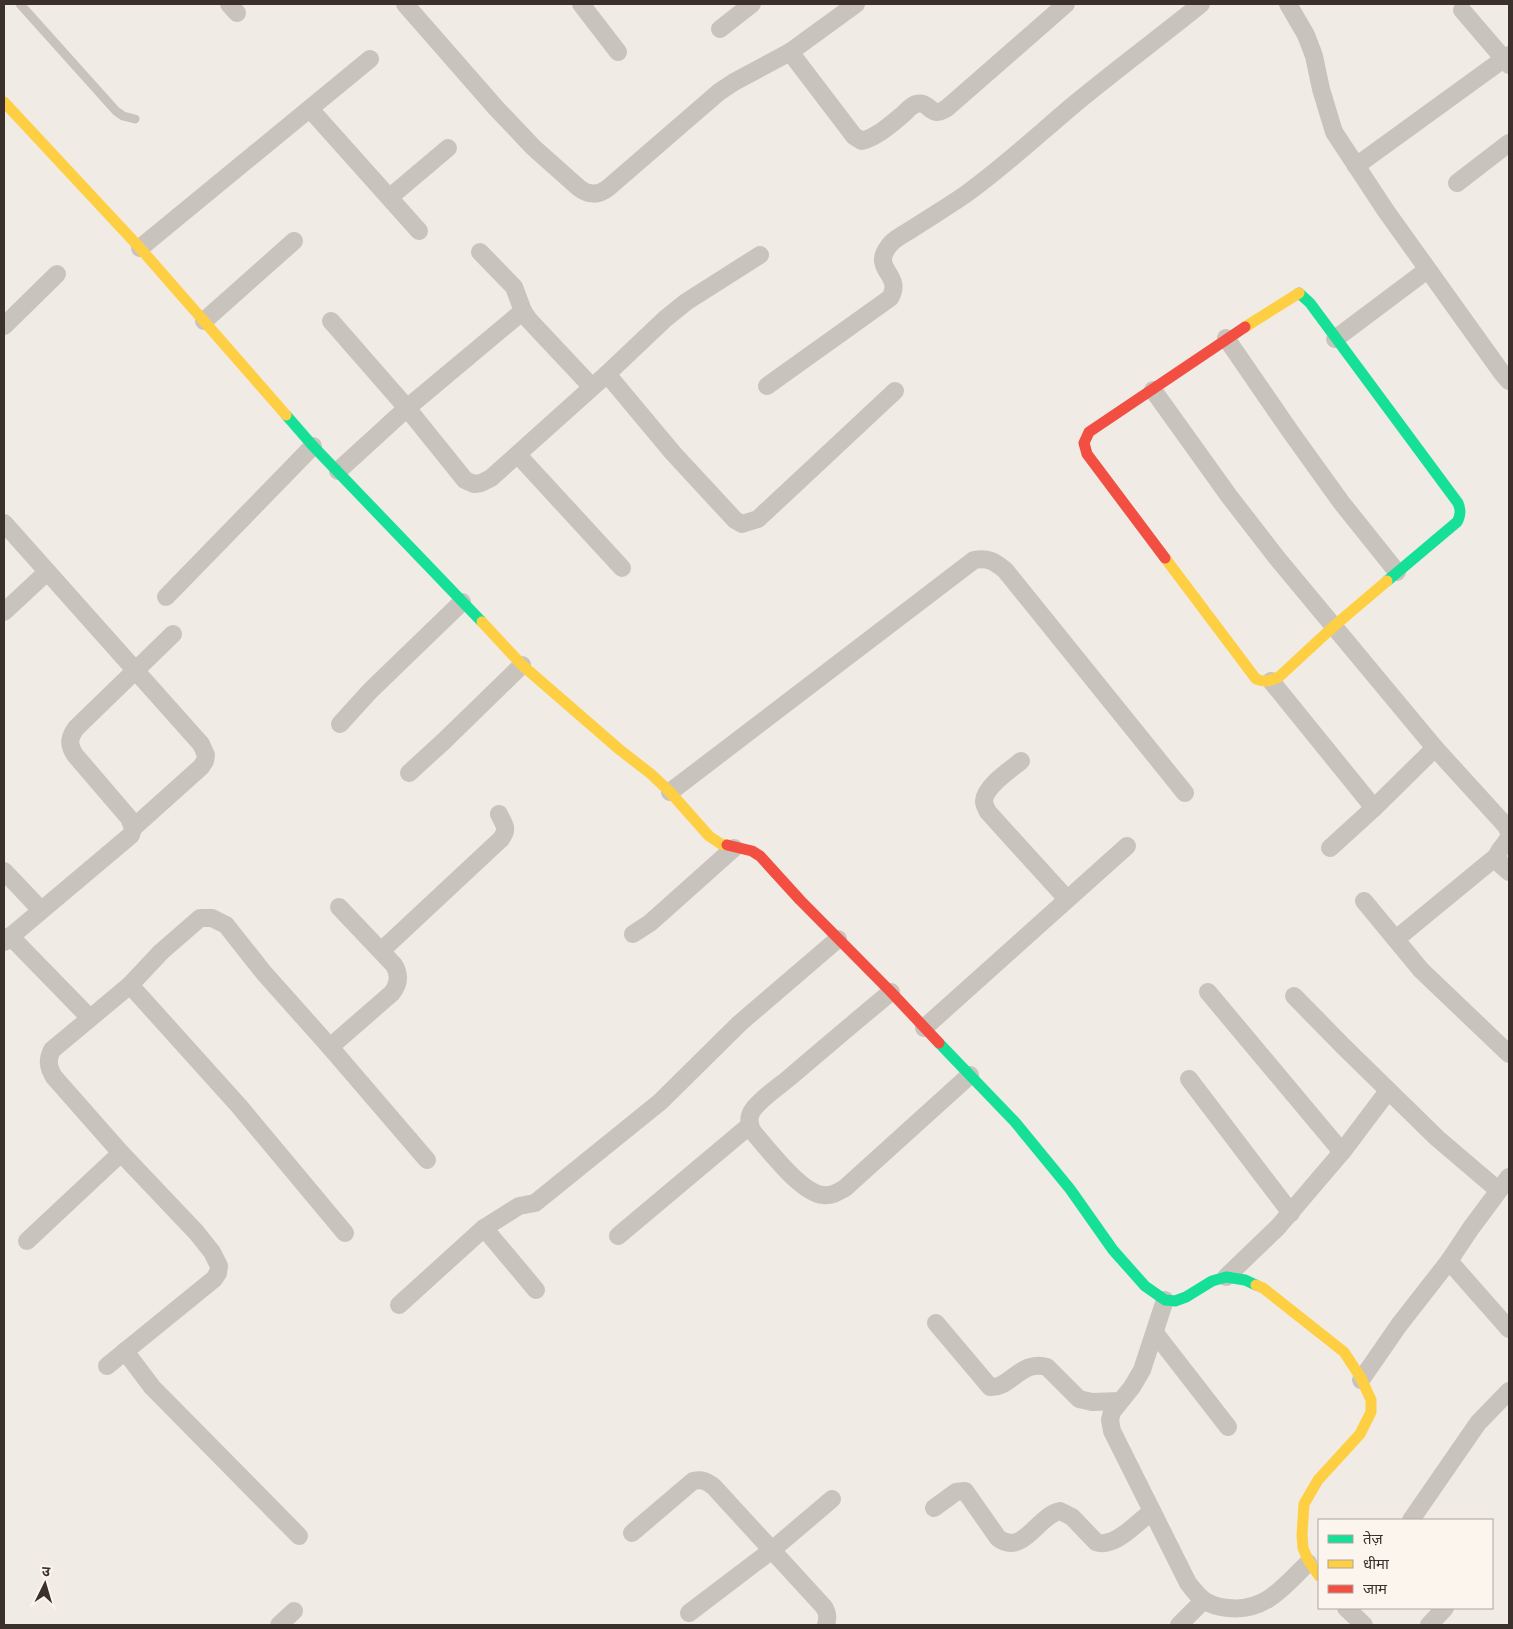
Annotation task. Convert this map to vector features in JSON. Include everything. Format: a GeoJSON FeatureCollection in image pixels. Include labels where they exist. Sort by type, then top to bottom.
{"type":"FeatureCollection","features":[{"type":"Feature","properties":{"kind":"street"},"geometry":{"type":"LineString","coordinates":[[405,4],[534,148],[586,193],[603,192],[719,92],[790,52],[856,4]]}},
{"type":"Feature","properties":{"kind":"street"},"geometry":{"type":"LineString","coordinates":[[720,29],[752,4]]}},
{"type":"Feature","properties":{"kind":"street"},"geometry":{"type":"LineString","coordinates":[[790,52],[854,136],[862,141],[882,132],[912,106],[919,103],[925,104],[934,112],[940,113],[1066,4]]}},
{"type":"Feature","properties":{"kind":"street"},"geometry":{"type":"LineString","coordinates":[[767,386],[890,298],[894,291],[895,282],[883,264],[888,246],[965,195],[1078,101],[1201,4]]}},
{"type":"Feature","properties":{"kind":"street"},"geometry":{"type":"LineString","coordinates":[[1288,4],[1306,35],[1314,56],[1321,89],[1334,132],[1427,270],[1509,380]]}},
{"type":"Feature","properties":{"kind":"street"},"geometry":{"type":"LineString","coordinates":[[589,7],[618,52]]}},
{"type":"Feature","properties":{"kind":"street"},"geometry":{"type":"LineString","coordinates":[[1356,166],[1508,60],[1462,10]]}},
{"type":"Feature","properties":{"kind":"street"},"geometry":{"type":"LineString","coordinates":[[140,248],[370,59]]}},
{"type":"Feature","properties":{"kind":"street"},"geometry":{"type":"LineString","coordinates":[[4,102],[140,248],[314,446],[522,665],[558,698],[651,774],[670,792],[709,836],[721,844],[752,851],[760,856],[1015,1122],[1070,1189],[1113,1250],[1139,1280],[1165,1300],[1175,1301],[1212,1281],[1226,1277],[1245,1280],[1263,1288],[1344,1352],[1372,1403],[1371,1414],[1358,1438],[1310,1492],[1305,1502],[1301,1531],[1304,1554],[1314,1569],[1262,1604],[1251,1608],[1220,1607],[1203,1601],[1188,1583],[1112,1431],[1110,1416],[1142,1370],[1165,1300]]}},
{"type":"Feature","properties":{"kind":"street"},"geometry":{"type":"LineString","coordinates":[[310,109],[419,231]]}},
{"type":"Feature","properties":{"kind":"street"},"geometry":{"type":"LineString","coordinates":[[1457,183],[1509,143]]}},
{"type":"Feature","properties":{"kind":"street"},"geometry":{"type":"LineString","coordinates":[[390,197],[448,148]]}},
{"type":"Feature","properties":{"kind":"street"},"geometry":{"type":"LineString","coordinates":[[204,321],[294,241]]}},
{"type":"Feature","properties":{"kind":"street"},"geometry":{"type":"LineString","coordinates":[[480,252],[514,287],[523,311],[529,320],[592,386]]}},
{"type":"Feature","properties":{"kind":"street"},"geometry":{"type":"LineString","coordinates":[[331,321],[407,408],[465,480],[474,484],[481,483],[491,478],[518,455],[665,319],[686,302],[760,255]]}},
{"type":"Feature","properties":{"kind":"street"},"geometry":{"type":"LineString","coordinates":[[1335,339],[1427,270]]}},
{"type":"Feature","properties":{"kind":"street"},"geometry":{"type":"LineString","coordinates":[[5,321],[57,274]]}},
{"type":"Feature","properties":{"kind":"street"},"geometry":{"type":"LineString","coordinates":[[1299,294],[1310,303],[1335,339],[1458,503],[1461,511],[1460,517],[1458,522],[1334,626],[1280,676],[1271,681],[1263,682],[1256,679],[1087,454],[1084,438],[1089,432],[1154,390],[1226,338],[1292,296],[1299,294]]}},
{"type":"Feature","properties":{"kind":"street"},"geometry":{"type":"LineString","coordinates":[[338,472],[407,408],[523,311]]}},
{"type":"Feature","properties":{"kind":"street"},"geometry":{"type":"LineString","coordinates":[[1226,338],[1341,502],[1398,572]]}},
{"type":"Feature","properties":{"kind":"street"},"geometry":{"type":"LineString","coordinates":[[607,374],[673,453],[735,520],[742,524],[758,519],[896,391]]}},
{"type":"Feature","properties":{"kind":"street"},"geometry":{"type":"LineString","coordinates":[[1154,390],[1235,504],[1277,558],[1435,748],[1506,826],[1509,834],[1505,844],[1498,851],[1497,856],[1396,939]]}},
{"type":"Feature","properties":{"kind":"street"},"geometry":{"type":"LineString","coordinates":[[166,597],[314,446]]}},
{"type":"Feature","properties":{"kind":"street"},"geometry":{"type":"LineString","coordinates":[[518,455],[622,568]]}},
{"type":"Feature","properties":{"kind":"street"},"geometry":{"type":"LineString","coordinates":[[4,523],[201,744],[206,755],[205,761],[192,776],[133,828],[131,835],[125,841],[7,939],[89,1018]]}},
{"type":"Feature","properties":{"kind":"street"},"geometry":{"type":"LineString","coordinates":[[670,792],[974,560],[984,558],[990,559],[1005,570],[1185,793]]}},
{"type":"Feature","properties":{"kind":"street"},"geometry":{"type":"LineString","coordinates":[[4,612],[48,572]]}},
{"type":"Feature","properties":{"kind":"street"},"geometry":{"type":"LineString","coordinates":[[340,724],[370,691],[462,602]]}},
{"type":"Feature","properties":{"kind":"street"},"geometry":{"type":"LineString","coordinates":[[133,828],[129,818],[70,748],[69,741],[76,728],[173,634]]}},
{"type":"Feature","properties":{"kind":"street"},"geometry":{"type":"LineString","coordinates":[[409,773],[522,665]]}},
{"type":"Feature","properties":{"kind":"street"},"geometry":{"type":"LineString","coordinates":[[1271,681],[1374,808]]}},
{"type":"Feature","properties":{"kind":"street"},"geometry":{"type":"LineString","coordinates":[[1330,848],[1435,748]]}},
{"type":"Feature","properties":{"kind":"street"},"geometry":{"type":"LineString","coordinates":[[1021,761],[990,787],[986,793],[984,805],[988,812],[1067,899]]}},
{"type":"Feature","properties":{"kind":"street"},"geometry":{"type":"LineString","coordinates":[[381,951],[501,839],[506,833],[499,814]]}},
{"type":"Feature","properties":{"kind":"street"},"geometry":{"type":"LineString","coordinates":[[924,1028],[1127,846]]}},
{"type":"Feature","properties":{"kind":"street"},"geometry":{"type":"LineString","coordinates":[[633,934],[650,923],[734,848]]}},
{"type":"Feature","properties":{"kind":"street"},"geometry":{"type":"LineString","coordinates":[[1497,856],[1501,864],[1509,872]]}},
{"type":"Feature","properties":{"kind":"street"},"geometry":{"type":"LineString","coordinates":[[4,871],[41,910]]}},
{"type":"Feature","properties":{"kind":"street"},"geometry":{"type":"LineString","coordinates":[[1364,900],[1421,970],[1509,1054]]}},
{"type":"Feature","properties":{"kind":"street"},"geometry":{"type":"LineString","coordinates":[[330,1047],[392,993],[396,987],[398,977],[397,971],[381,951],[339,907]]}},
{"type":"Feature","properties":{"kind":"street"},"geometry":{"type":"LineString","coordinates":[[107,1366],[214,1279],[219,1266],[217,1259],[196,1232],[120,1153],[54,1077],[48,1062],[52,1050],[130,984],[161,952],[200,918],[212,918],[226,925],[264,973],[427,1160]]}},
{"type":"Feature","properties":{"kind":"street"},"geometry":{"type":"LineString","coordinates":[[399,1305],[484,1228],[519,1206],[535,1203],[660,1102],[740,1024],[838,939]]}},
{"type":"Feature","properties":{"kind":"street"},"geometry":{"type":"LineString","coordinates":[[130,984],[239,1106],[345,1233]]}},
{"type":"Feature","properties":{"kind":"street"},"geometry":{"type":"LineString","coordinates":[[891,992],[760,1102],[752,1112],[749,1121],[752,1132],[800,1185],[823,1195],[835,1194],[845,1188],[970,1075]]}},
{"type":"Feature","properties":{"kind":"street"},"geometry":{"type":"LineString","coordinates":[[1208,992],[1342,1152]]}},
{"type":"Feature","properties":{"kind":"street"},"geometry":{"type":"LineString","coordinates":[[1294,996],[1437,1138],[1504,1184],[1449,1261],[1399,1325],[1361,1380]]}},
{"type":"Feature","properties":{"kind":"street"},"geometry":{"type":"LineString","coordinates":[[1188,1079],[1291,1213]]}},
{"type":"Feature","properties":{"kind":"street"},"geometry":{"type":"LineString","coordinates":[[1226,1277],[1291,1213],[1342,1152],[1388,1091]]}},
{"type":"Feature","properties":{"kind":"street"},"geometry":{"type":"LineString","coordinates":[[618,1236],[749,1126]]}},
{"type":"Feature","properties":{"kind":"street"},"geometry":{"type":"LineString","coordinates":[[27,1241],[120,1153]]}},
{"type":"Feature","properties":{"kind":"street"},"geometry":{"type":"LineString","coordinates":[[484,1228],[536,1290]]}},
{"type":"Feature","properties":{"kind":"street"},"geometry":{"type":"LineString","coordinates":[[1449,1261],[1509,1329]]}},
{"type":"Feature","properties":{"kind":"street"},"geometry":{"type":"LineString","coordinates":[[936,1323],[990,1387],[998,1386],[1031,1366],[1042,1366],[1047,1367],[1079,1399],[1092,1402],[1120,1401]]}},
{"type":"Feature","properties":{"kind":"street"},"geometry":{"type":"LineString","coordinates":[[1155,1333],[1228,1427]]}},
{"type":"Feature","properties":{"kind":"street"},"geometry":{"type":"LineString","coordinates":[[125,1351],[152,1387],[300,1536]]}},
{"type":"Feature","properties":{"kind":"street"},"geometry":{"type":"LineString","coordinates":[[1411,1519],[1478,1423],[1509,1391]]}},
{"type":"Feature","properties":{"kind":"street"},"geometry":{"type":"LineString","coordinates":[[632,1533],[693,1481],[703,1480],[714,1487],[824,1607],[828,1618],[826,1625]]}},
{"type":"Feature","properties":{"kind":"street"},"geometry":{"type":"LineString","coordinates":[[934,1508],[956,1492],[965,1491],[998,1538],[1009,1544],[1022,1539],[1052,1514],[1060,1511],[1072,1517],[1100,1544],[1111,1542],[1152,1512]]}},
{"type":"Feature","properties":{"kind":"street"},"geometry":{"type":"LineString","coordinates":[[689,1613],[772,1550],[832,1499]]}},
{"type":"Feature","properties":{"kind":"street"},"geometry":{"type":"LineString","coordinates":[[1179,1625],[1203,1601]]}},
{"type":"Feature","properties":{"kind":"street"},"geometry":{"type":"LineString","coordinates":[[1347,1609],[1364,1625]]}},
{"type":"Feature","properties":{"kind":"street"},"geometry":{"type":"LineString","coordinates":[[1429,1625],[1444,1609]]}},
{"type":"Feature","properties":{"kind":"street"},"geometry":{"type":"LineString","coordinates":[[279,1625],[294,1611]]}},
{"type":"Feature","properties":{"kind":"lane"},"geometry":{"type":"LineString","coordinates":[[20,4],[116,112],[135,119]]}},
{"type":"Feature","properties":{"kind":"traffic: fast"},"geometry":{"type":"LineString","coordinates":[[1299,293],[1310,303],[1459,506],[1460,515],[1457,522],[1387,581]]}},
{"type":"Feature","properties":{"kind":"traffic: fast"},"geometry":{"type":"LineString","coordinates":[[286,415],[313,446],[482,622]]}},
{"type":"Feature","properties":{"kind":"traffic: fast"},"geometry":{"type":"LineString","coordinates":[[939,1043],[1015,1122],[1070,1189],[1113,1250],[1145,1286],[1165,1300],[1175,1301],[1186,1297],[1212,1281],[1226,1277],[1245,1280],[1256,1285]]}},
{"type":"Feature","properties":{"kind":"traffic: slow"},"geometry":{"type":"LineString","coordinates":[[4,102],[140,248],[286,415]]}},
{"type":"Feature","properties":{"kind":"traffic: slow"},"geometry":{"type":"LineString","coordinates":[[1245,327],[1299,293]]}},
{"type":"Feature","properties":{"kind":"traffic: slow"},"geometry":{"type":"LineString","coordinates":[[1165,558],[1256,679],[1262,681],[1280,676],[1334,626],[1387,581]]}},
{"type":"Feature","properties":{"kind":"traffic: slow"},"geometry":{"type":"LineString","coordinates":[[482,622],[522,665],[620,750],[651,774],[670,792],[709,836],[721,844],[727,845]]}},
{"type":"Feature","properties":{"kind":"traffic: slow"},"geometry":{"type":"LineString","coordinates":[[1256,1285],[1263,1288],[1344,1352],[1361,1378],[1371,1400],[1371,1412],[1360,1434],[1318,1480],[1304,1504],[1303,1548],[1308,1560],[1318,1575]]}},
{"type":"Feature","properties":{"kind":"traffic: jam"},"geometry":{"type":"LineString","coordinates":[[1165,558],[1087,454],[1084,443],[1089,432],[1245,327]]}},
{"type":"Feature","properties":{"kind":"traffic: jam"},"geometry":{"type":"LineString","coordinates":[[727,845],[752,851],[760,856],[800,900],[939,1043]]}}]}
